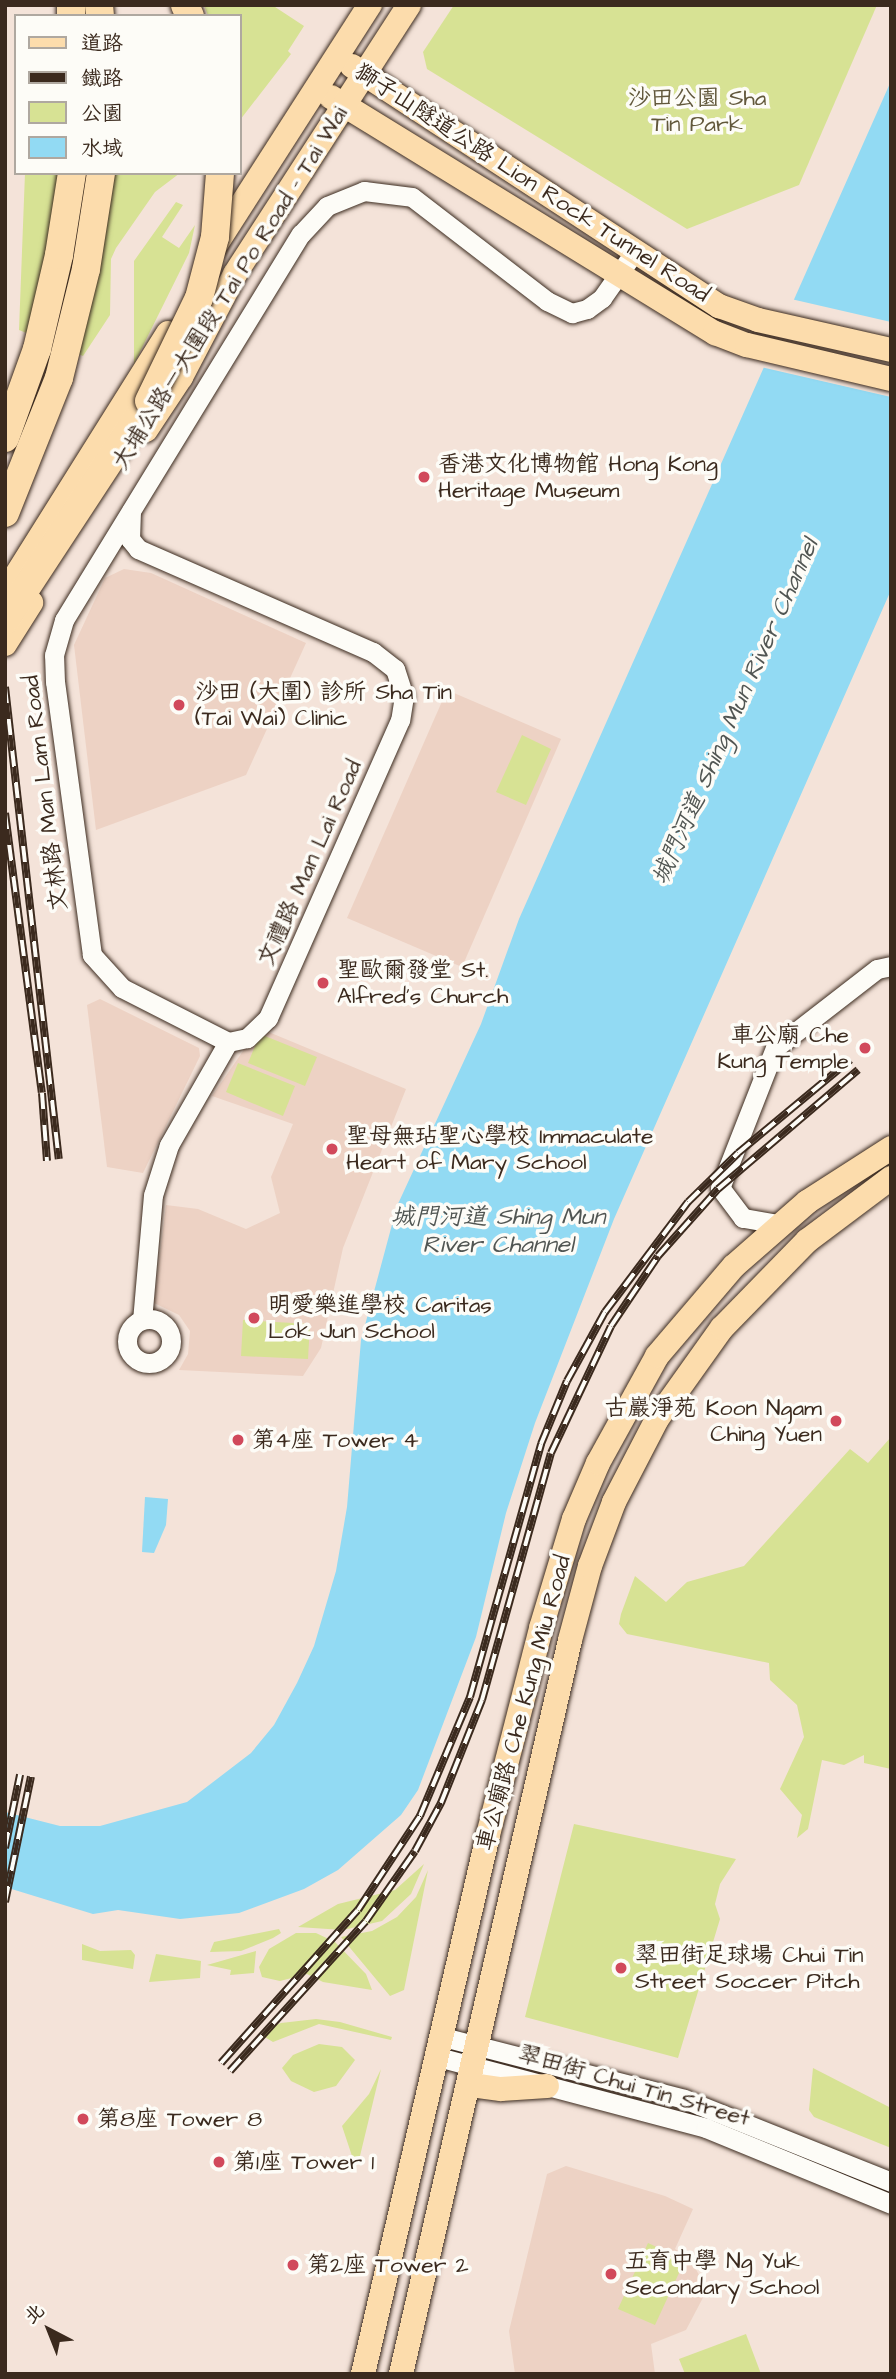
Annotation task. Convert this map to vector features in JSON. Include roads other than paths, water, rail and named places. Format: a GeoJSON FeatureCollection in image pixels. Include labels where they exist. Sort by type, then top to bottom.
{"type":"FeatureCollection","features":[{"type":"Feature","properties":{"kind":"highway"},"geometry":{"type":"LineString","coordinates":[[5,438],[37,349],[60,255],[72,175]]}},
{"type":"Feature","properties":{"kind":"highway"},"geometry":{"type":"LineString","coordinates":[[5,513],[44,423],[62,367],[86,269],[102,175]]}},
{"type":"Feature","properties":{"kind":"highway"},"geometry":{"type":"LineString","coordinates":[[5,620],[149,401],[178,348],[208,267],[220,175]]}},
{"type":"Feature","properties":{"kind":"main road","name":"大埔公路－大圍段 Tai Po Road – Tai Wai"},"geometry":{"type":"LineString","coordinates":[[5,593],[115,421],[236,208],[370,5]]}},
{"type":"Feature","properties":{"kind":"main road","name":"大埔公路－大圍段 Tai Po Road – Tai Wai"},"geometry":{"type":"LineString","coordinates":[[5,644],[150,423],[235,274],[342,104],[409,5]]}},
{"type":"Feature","properties":{"kind":"main road","name":"獅子山隧道公路 Lion Rock Tunnel Road"},"geometry":{"type":"LineString","coordinates":[[336,56],[709,300],[758,320],[891,350]]}},
{"type":"Feature","properties":{"kind":"main road","name":"獅子山隧道公路 Lion Rock Tunnel Road"},"geometry":{"type":"LineString","coordinates":[[316,88],[693,321],[747,345],[891,379]]}},
{"type":"Feature","properties":{"kind":"main road","name":"車公廟路 Che Kung Miu Road"},"geometry":{"type":"LineString","coordinates":[[401,2374],[462,2057],[488,1835],[574,1519],[598,1463],[657,1356],[734,1266],[778,1224],[891,1148]]}},
{"type":"Feature","properties":{"kind":"main road","name":"車公廟路 Che Kung Miu Road"},"geometry":{"type":"LineString","coordinates":[[363,2374],[503,1928],[579,1603],[603,1529],[641,1447],[680,1383],[741,1305],[807,1241],[891,1178]]}},
{"type":"Feature","properties":{"kind":"main road"},"geometry":{"type":"LineString","coordinates":[[462,2057],[501,2089],[547,2086]]}},
{"type":"Feature","properties":{"kind":"street","name":"文林路 Man Lam Road"},"geometry":{"type":"LineString","coordinates":[[228,1042],[122,988],[93,955],[54,667],[59,631],[94,567],[306,226],[336,201],[378,190],[412,197],[564,311],[587,309],[621,275],[635,251]]}},
{"type":"Feature","properties":{"kind":"street"},"geometry":{"type":"LineString","coordinates":[[94,567],[122,551],[138,549],[128,528],[132,507]]}},
{"type":"Feature","properties":{"kind":"street","name":"文禮路 Man Lai Road"},"geometry":{"type":"LineString","coordinates":[[138,549],[373,652],[395,669],[404,696],[400,720],[268,1018],[247,1038],[228,1042]]}},
{"type":"Feature","properties":{"kind":"street"},"geometry":{"type":"LineString","coordinates":[[778,1224],[743,1217],[720,1188],[775,1048],[877,969],[891,966]]}},
{"type":"Feature","properties":{"kind":"street"},"geometry":{"type":"LineString","coordinates":[[142,1320],[153,1195],[169,1145],[228,1042]]}},
{"type":"Feature","properties":{"kind":"street","name":"翠田街 Chui Tin Street"},"geometry":{"type":"LineString","coordinates":[[462,2057],[684,2099],[891,2182]]}},
{"type":"Feature","properties":{"kind":"street","name":"翠田街 Chui Tin Street"},"geometry":{"type":"LineString","coordinates":[[547,2086],[706,2128],[891,2204]]}},
{"type":"Feature","properties":{"kind":"water","name":"城門河道 Shing Mun River Channel"},"geometry":{"type":"Polygon","coordinates":[[[891,81],[891,590],[614,1219],[535,1423],[506,1513],[476,1637],[418,1790],[401,1815],[338,1870],[304,1889],[239,1913],[180,1919],[118,1910],[93,1914],[5,1887],[5,1812],[60,1826],[100,1826],[187,1802],[251,1753],[274,1725],[297,1683],[314,1646],[336,1571],[347,1507],[361,1340],[397,1206],[481,1024],[519,919],[891,81]]]}},
{"type":"Feature","properties":{"kind":"water"},"geometry":{"type":"Polygon","coordinates":[[[145,1497],[168,1499],[166,1525],[154,1553],[142,1552],[145,1497]]]}},
{"type":"Feature","properties":{"kind":"railway"},"geometry":{"type":"LineString","coordinates":[[5,687],[59,1159]]}},
{"type":"Feature","properties":{"kind":"railway"},"geometry":{"type":"LineString","coordinates":[[5,813],[42,1093],[47,1161]]}},
{"type":"Feature","properties":{"kind":"railway"},"geometry":{"type":"LineString","coordinates":[[221,2063],[358,1910],[420,1816],[470,1697],[541,1444],[567,1381],[605,1312],[688,1202],[738,1153],[850,1060]]}},
{"type":"Feature","properties":{"kind":"railway"},"geometry":{"type":"LineString","coordinates":[[230,2071],[366,1921],[415,1851],[441,1803],[482,1700],[551,1453],[611,1326],[658,1256],[718,1189],[858,1070]]}},
{"type":"Feature","properties":{"kind":"railway"},"geometry":{"type":"LineString","coordinates":[[5,1848],[20,1775]]}},
{"type":"Feature","properties":{"kind":"railway"},"geometry":{"type":"LineString","coordinates":[[5,1902],[31,1777]]}},
{"type":"Feature","properties":{"kind":"place","name":"香港文化博物館 Hong Kong Heritage Museum"},"geometry":{"type":"Point","coordinates":[424,477]}},
{"type":"Feature","properties":{"kind":"place","name":"沙田 (大圍) 診所 Sha Tin (Tai Wai) Clinic"},"geometry":{"type":"Point","coordinates":[179,705]}},
{"type":"Feature","properties":{"kind":"place","name":"聖歐爾發堂 St. Alfred's Church"},"geometry":{"type":"Point","coordinates":[323,983]}},
{"type":"Feature","properties":{"kind":"place","name":"車公廟 Che Kung Temple"},"geometry":{"type":"Point","coordinates":[865,1048]}},
{"type":"Feature","properties":{"kind":"place","name":"聖母無玷聖心學校 Immaculate Heart of Mary School"},"geometry":{"type":"Point","coordinates":[332,1149]}},
{"type":"Feature","properties":{"kind":"place","name":"明愛樂進學校 Caritas Lok Jun School"},"geometry":{"type":"Point","coordinates":[254,1318]}},
{"type":"Feature","properties":{"kind":"place","name":"古巖淨苑 Koon Ngam Ching Yuen"},"geometry":{"type":"Point","coordinates":[836,1421]}},
{"type":"Feature","properties":{"kind":"place","name":"第4座 Tower 4"},"geometry":{"type":"Point","coordinates":[238,1440]}},
{"type":"Feature","properties":{"kind":"place","name":"翠田街足球場 Chui Tin Street Soccer Pitch"},"geometry":{"type":"Point","coordinates":[621,1968]}},
{"type":"Feature","properties":{"kind":"place","name":"第8座 Tower 8"},"geometry":{"type":"Point","coordinates":[83,2119]}},
{"type":"Feature","properties":{"kind":"place","name":"第1座 Tower 1"},"geometry":{"type":"Point","coordinates":[219,2162]}},
{"type":"Feature","properties":{"kind":"place","name":"第2座 Tower 2"},"geometry":{"type":"Point","coordinates":[293,2265]}},
{"type":"Feature","properties":{"kind":"place","name":"五育中學 Ng Yuk Secondary School"},"geometry":{"type":"Point","coordinates":[611,2274]}},
{"type":"Feature","properties":{"kind":"park label","name":"沙田公園 Sha Tin Park"},"geometry":{"type":"Point","coordinates":[697,111]}}]}
